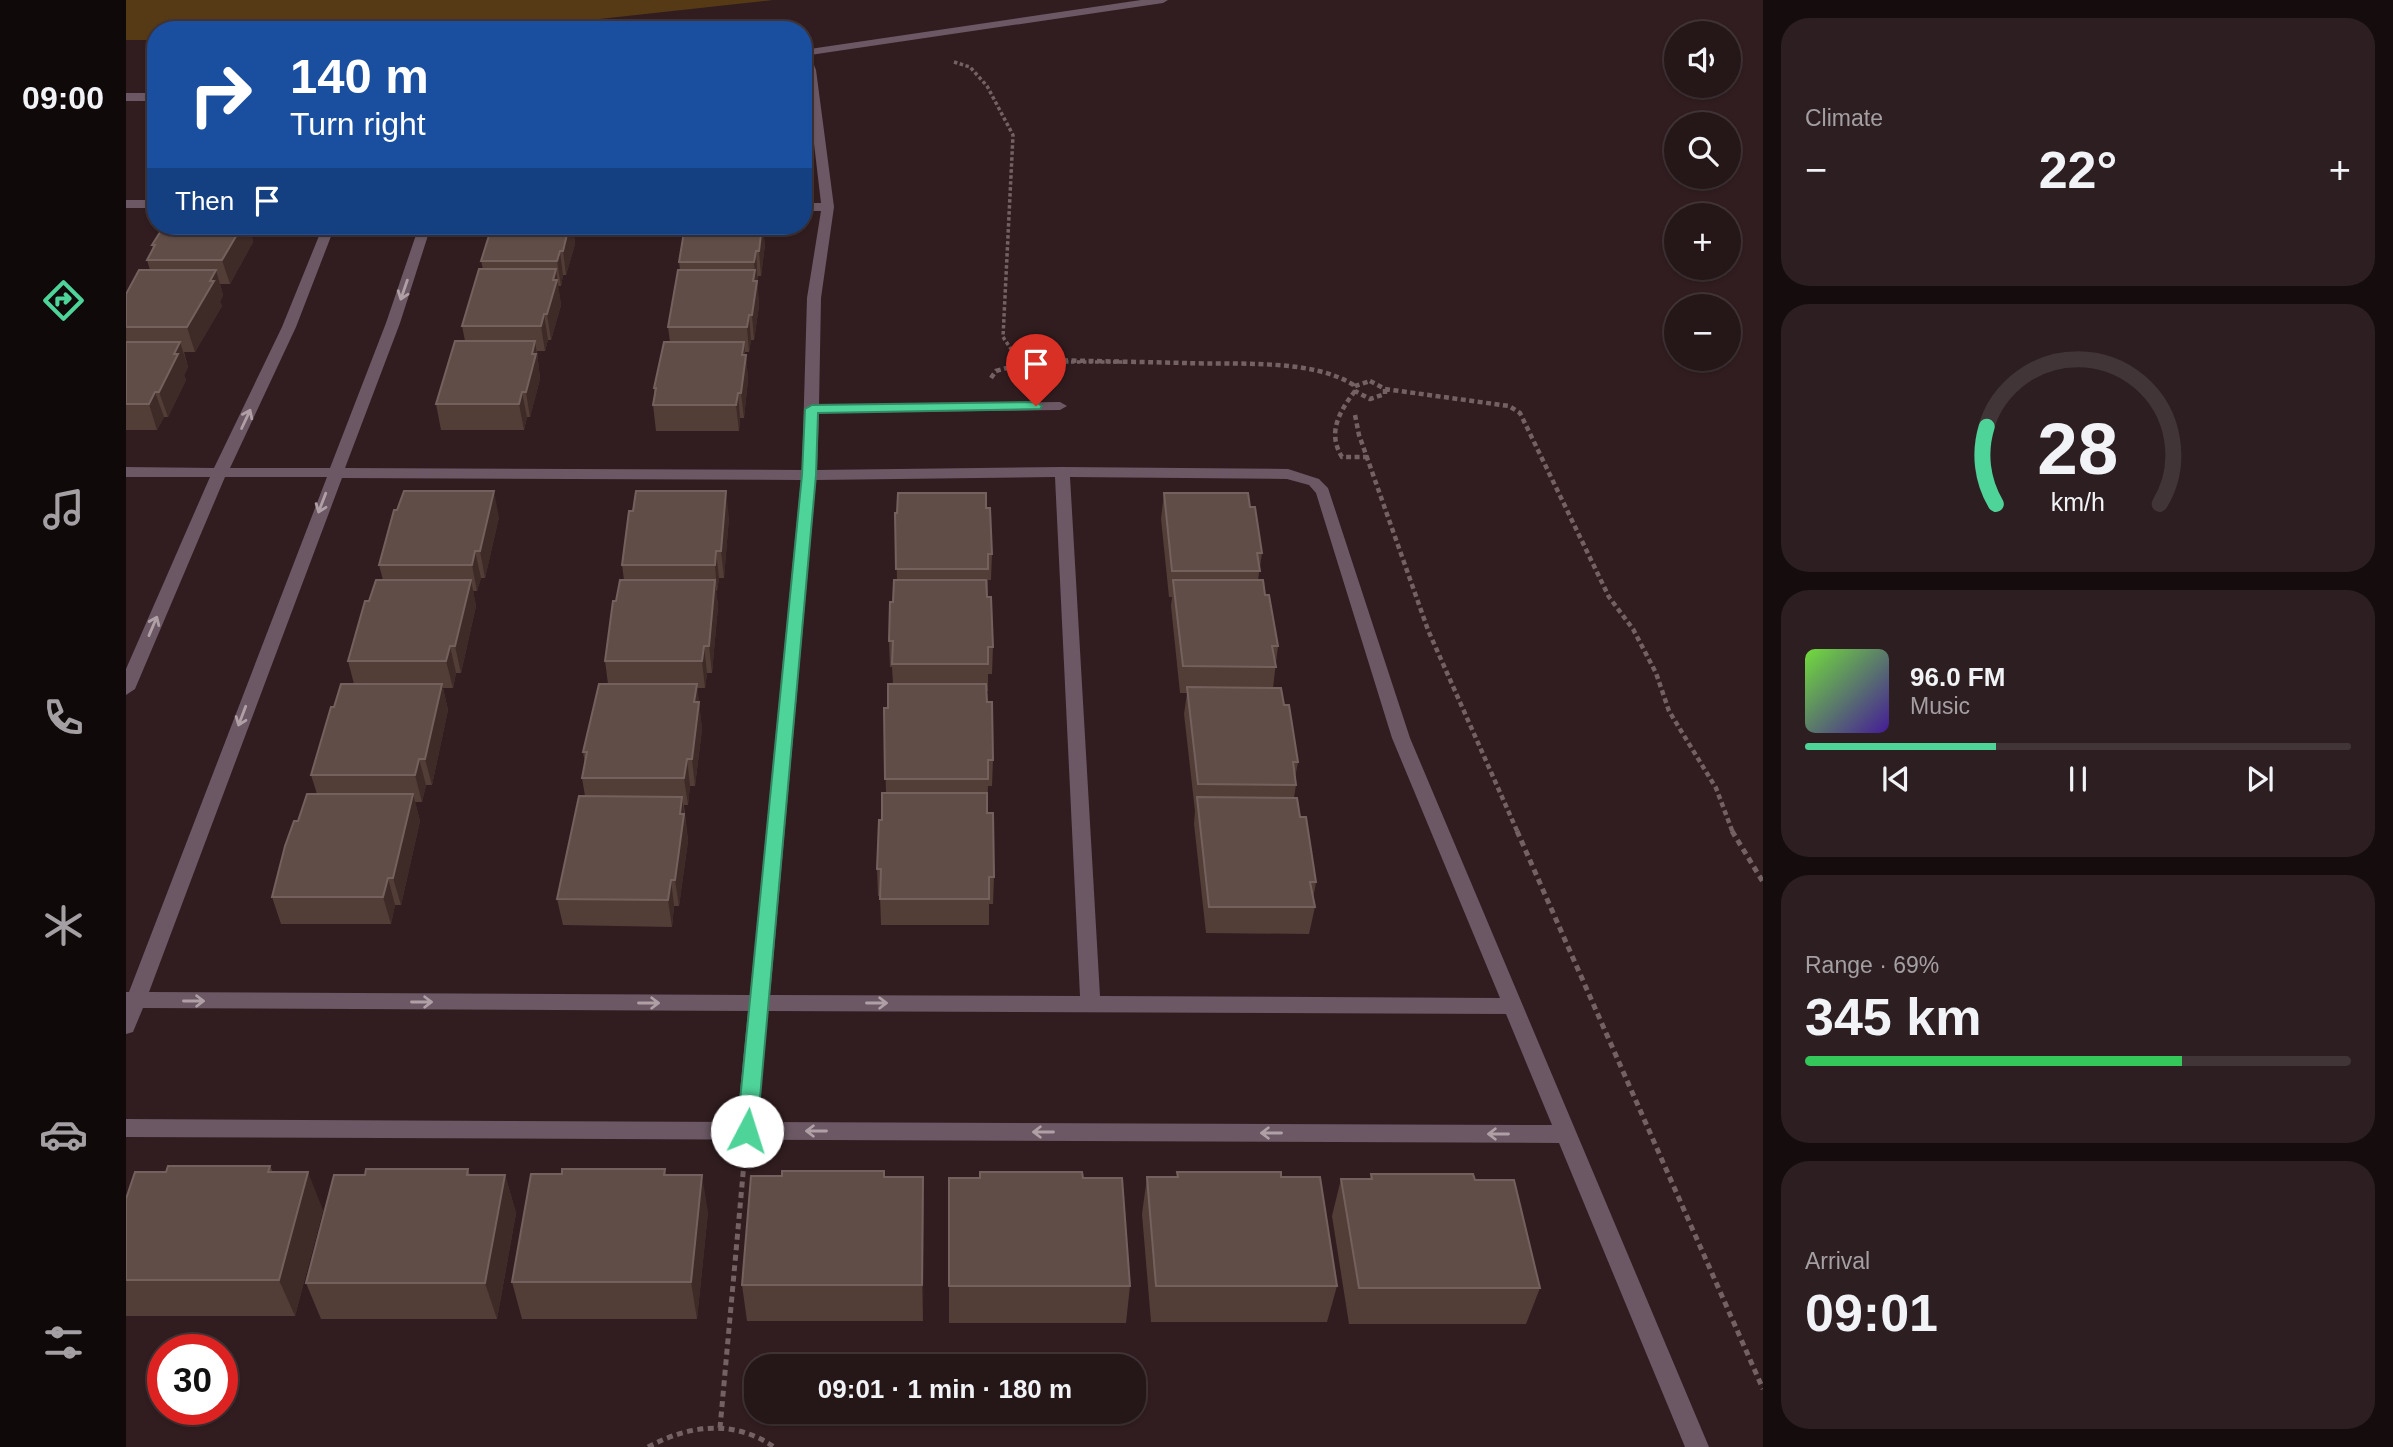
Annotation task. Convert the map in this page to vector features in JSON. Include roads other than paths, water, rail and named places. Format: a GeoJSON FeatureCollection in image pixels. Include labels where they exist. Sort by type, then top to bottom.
{"type":"FeatureCollection","features":[{"type":"Feature","properties":{"kind":"street"},"geometry":{"type":"LineString","coordinates":[[812,52],[1163,0]]}},
{"type":"Feature","properties":{"kind":"street"},"geometry":{"type":"LineString","coordinates":[[747,1131],[809,475],[814,298],[828,207],[812,85]]}},
{"type":"Feature","properties":{"kind":"street"},"geometry":{"type":"LineString","coordinates":[[126,97],[147,97]]}},
{"type":"Feature","properties":{"kind":"street"},"geometry":{"type":"LineString","coordinates":[[126,204],[147,204]]}},
{"type":"Feature","properties":{"kind":"street"},"geometry":{"type":"LineString","coordinates":[[812,207],[828,207]]}},
{"type":"Feature","properties":{"kind":"street"},"geometry":{"type":"LineString","coordinates":[[126,689],[220,472],[289,327],[325,235]]}},
{"type":"Feature","properties":{"kind":"street"},"geometry":{"type":"LineString","coordinates":[[126,1026],[131,1000],[393,323],[422,235]]}},
{"type":"Feature","properties":{"kind":"street"},"geometry":{"type":"LineString","coordinates":[[812,409],[1059,406]]}},
{"type":"Feature","properties":{"kind":"street"},"geometry":{"type":"LineString","coordinates":[[126,472],[578,476],[1062,472],[1288,474],[1314,482],[1323,491],[1401,738],[1697,1447]]}},
{"type":"Feature","properties":{"kind":"street"},"geometry":{"type":"LineString","coordinates":[[1062,472],[1090,1004]]}},
{"type":"Feature","properties":{"kind":"street"},"geometry":{"type":"LineString","coordinates":[[131,1000],[1513,1006]]}},
{"type":"Feature","properties":{"kind":"street"},"geometry":{"type":"LineString","coordinates":[[126,1128],[1567,1134]]}}]}
